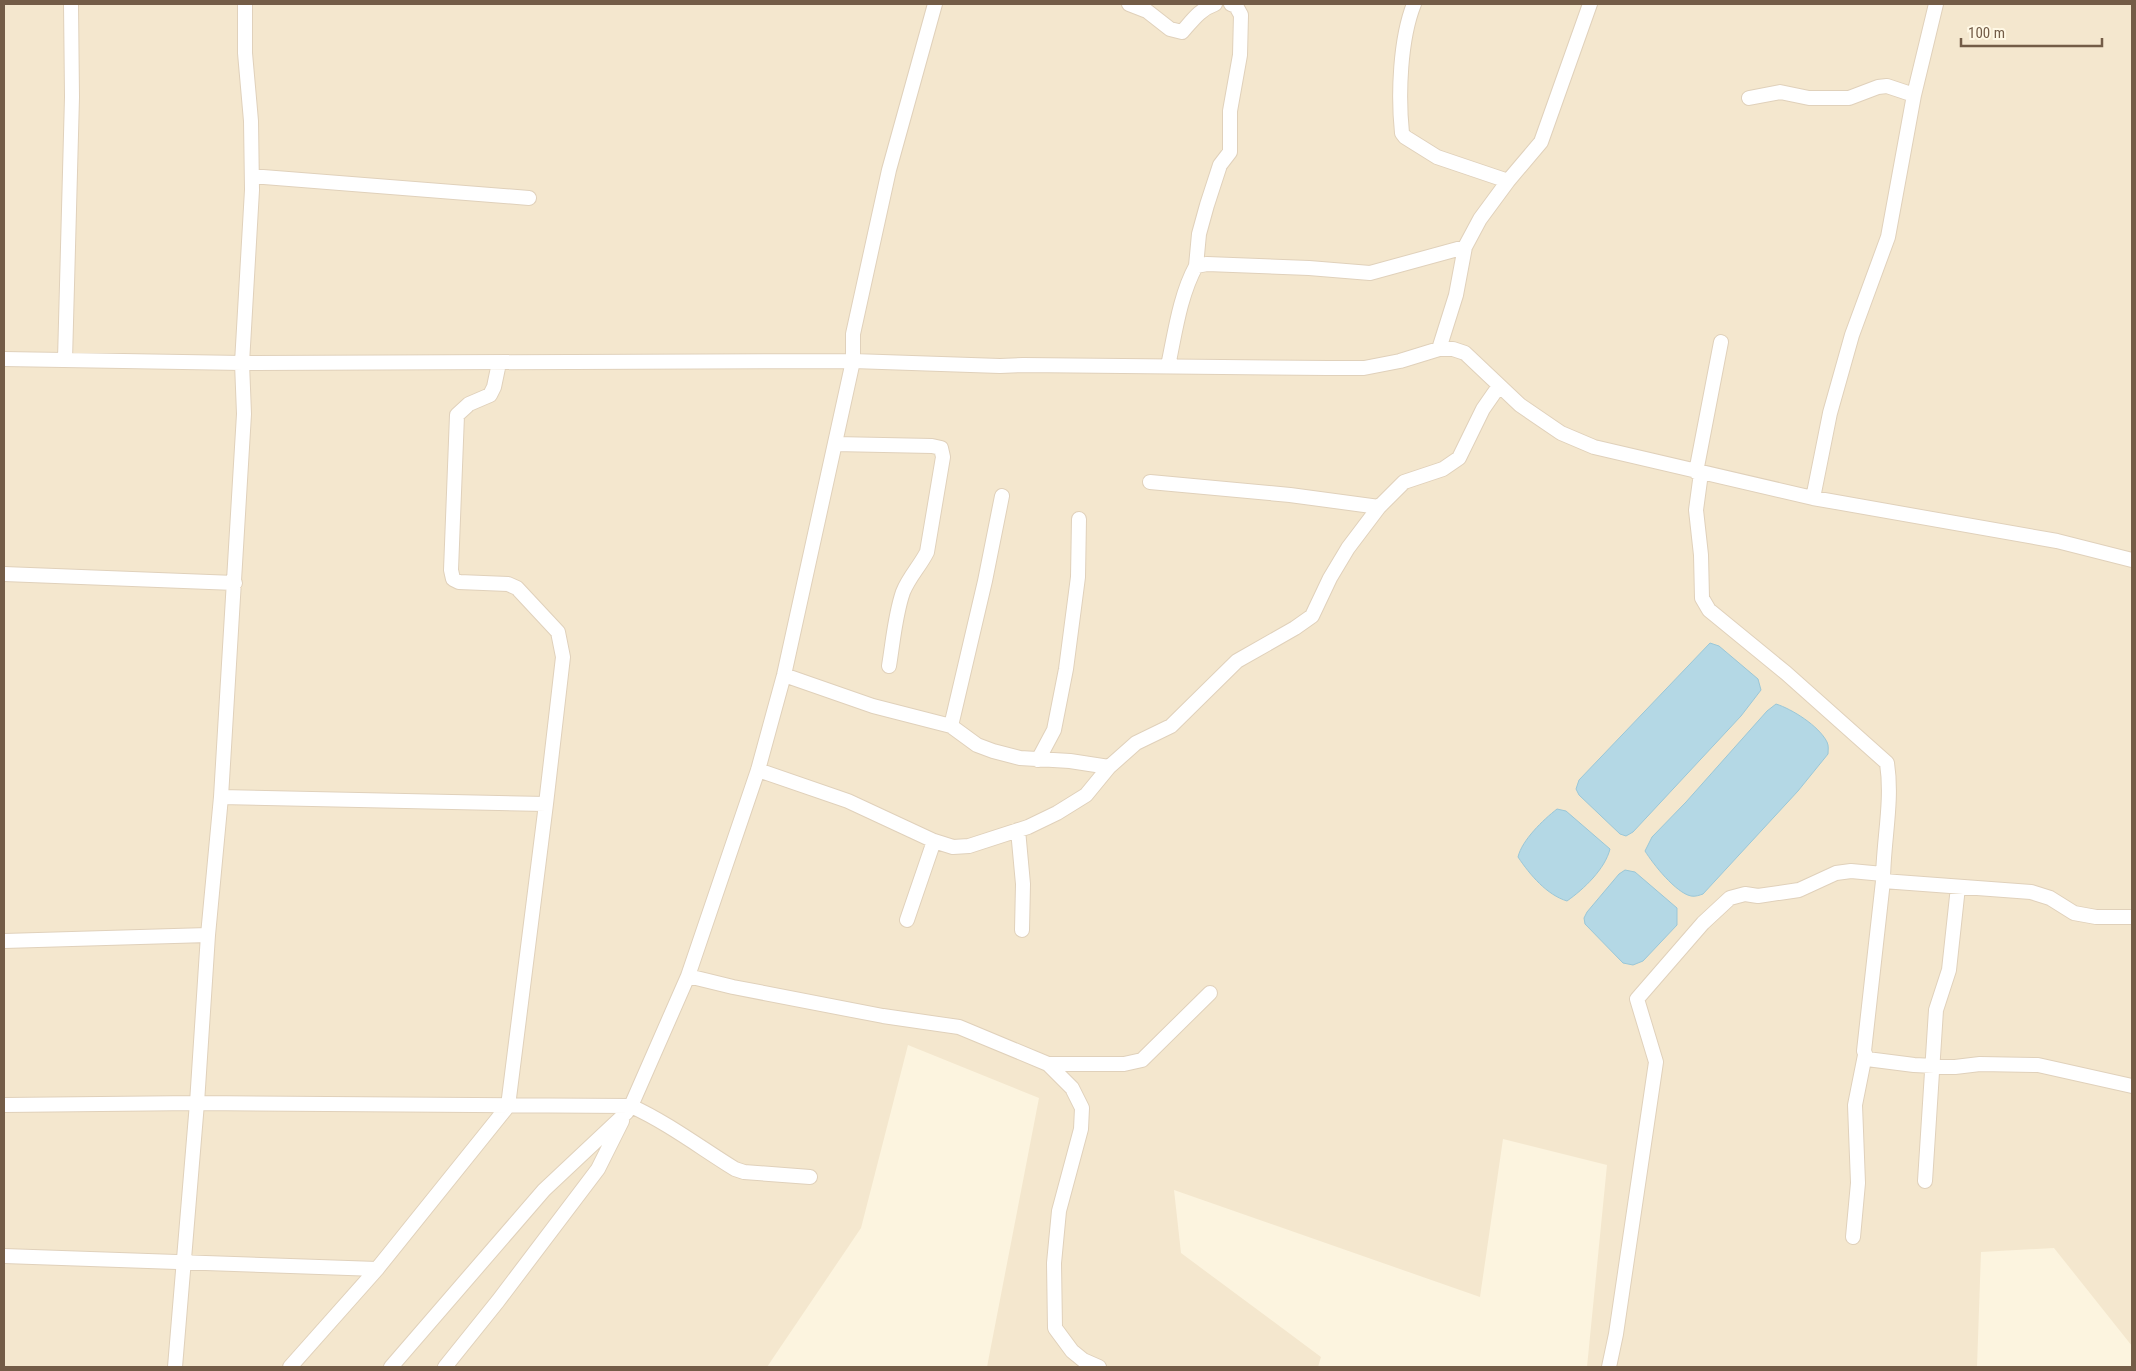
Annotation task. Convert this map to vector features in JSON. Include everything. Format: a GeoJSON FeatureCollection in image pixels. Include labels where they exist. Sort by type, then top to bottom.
{"type":"FeatureCollection","features":[{"type":"Feature","properties":{"kind":"street"},"geometry":{"type":"LineString","coordinates":[[65,360],[72,97],[71,4]]}},
{"type":"Feature","properties":{"kind":"street"},"geometry":{"type":"LineString","coordinates":[[175,1367],[197,1103],[208,935],[221,797],[244,414],[242,363],[252,176],[244,4]]}},
{"type":"Feature","properties":{"kind":"street"},"geometry":{"type":"LineString","coordinates":[[1128,4],[1147,11],[1170,29],[1182,32],[1197,14],[1215,4]]}},
{"type":"Feature","properties":{"kind":"street"},"geometry":{"type":"LineString","coordinates":[[1168,366],[1177,323],[1191,275],[1196,266],[1199,234],[1207,205],[1220,166],[1230,152],[1230,111],[1240,55],[1241,15],[1236,6],[1231,4]]}},
{"type":"Feature","properties":{"kind":"street"},"geometry":{"type":"LineString","coordinates":[[1414,4],[1405,30],[1402,74],[1402,133],[1405,137],[1437,158],[1508,182]]}},
{"type":"Feature","properties":{"kind":"street"},"geometry":{"type":"LineString","coordinates":[[1439,349],[1456,295],[1465,247],[1480,219],[1541,142],[1590,4]]}},
{"type":"Feature","properties":{"kind":"street"},"geometry":{"type":"LineString","coordinates":[[1813,498],[1830,413],[1852,334],[1888,237],[1914,95],[1936,4]]}},
{"type":"Feature","properties":{"kind":"street"},"geometry":{"type":"LineString","coordinates":[[445,1367],[498,1301],[598,1169],[628,1109],[688,976],[758,770],[784,675],[853,361],[853,334],[874,236],[889,170],[936,5]]}},
{"type":"Feature","properties":{"kind":"street"},"geometry":{"type":"LineString","coordinates":[[1749,98],[1780,92],[1809,98],[1850,98],[1878,87],[1887,86],[1914,95]]}},
{"type":"Feature","properties":{"kind":"street"},"geometry":{"type":"LineString","coordinates":[[252,176],[529,198]]}},
{"type":"Feature","properties":{"kind":"street"},"geometry":{"type":"LineString","coordinates":[[1196,266],[1207,264],[1309,268],[1370,273],[1465,247]]}},
{"type":"Feature","properties":{"kind":"street"},"geometry":{"type":"LineString","coordinates":[[1721,342],[1699,472],[1696,510],[1701,555],[1702,598],[1709,610],[1786,672],[1887,763],[1890,783],[1883,877],[1865,1055],[1855,1105],[1858,1183],[1853,1237]]}},
{"type":"Feature","properties":{"kind":"street"},"geometry":{"type":"LineString","coordinates":[[4,360],[242,363],[853,361],[1000,366],[1364,368],[1400,361],[1439,349],[1453,349],[1465,353],[1475,360],[1520,405],[1561,433],[1594,447],[1813,498],[2057,542],[2132,560]]}},
{"type":"Feature","properties":{"kind":"street"},"geometry":{"type":"LineString","coordinates":[[290,1367],[377,1270],[508,1106],[563,656],[558,632],[517,588],[508,584],[459,582],[453,579],[451,570],[457,414],[469,404],[490,394],[494,387],[498,363]]}},
{"type":"Feature","properties":{"kind":"street"},"geometry":{"type":"LineString","coordinates":[[758,770],[848,801],[934,841],[953,847],[969,846],[1018,830],[1057,813],[1086,795],[1110,766],[1136,743],[1171,726],[1236,661],[1295,628],[1312,616],[1334,570],[1379,507],[1404,482],[1442,470],[1459,458],[1483,409],[1499,386]]}},
{"type":"Feature","properties":{"kind":"street"},"geometry":{"type":"LineString","coordinates":[[835,444],[932,446],[941,448],[943,457],[927,552],[911,575],[903,593],[888,666]]}},
{"type":"Feature","properties":{"kind":"street"},"geometry":{"type":"LineString","coordinates":[[1150,482],[1290,495],[1379,507]]}},
{"type":"Feature","properties":{"kind":"street"},"geometry":{"type":"LineString","coordinates":[[951,726],[985,581],[1002,496]]}},
{"type":"Feature","properties":{"kind":"street"},"geometry":{"type":"LineString","coordinates":[[1038,760],[1054,730],[1066,669],[1078,577],[1079,519]]}},
{"type":"Feature","properties":{"kind":"street"},"geometry":{"type":"LineString","coordinates":[[4,574],[235,583]]}},
{"type":"Feature","properties":{"kind":"street"},"geometry":{"type":"LineString","coordinates":[[784,675],[873,706],[951,726],[977,745],[1020,758],[1110,766]]}},
{"type":"Feature","properties":{"kind":"street"},"geometry":{"type":"LineString","coordinates":[[221,797],[546,804]]}},
{"type":"Feature","properties":{"kind":"street"},"geometry":{"type":"LineString","coordinates":[[1018,830],[1023,884],[1022,930]]}},
{"type":"Feature","properties":{"kind":"street"},"geometry":{"type":"LineString","coordinates":[[907,920],[934,841]]}},
{"type":"Feature","properties":{"kind":"street"},"geometry":{"type":"LineString","coordinates":[[1609,1367],[1618,1324],[1656,1062],[1637,999],[1703,923],[1730,898],[1745,894],[1758,896],[1799,890],[1836,873],[1851,872],[1958,887],[2030,892],[2050,898],[2074,913],[2096,917],[2132,917]]}},
{"type":"Feature","properties":{"kind":"street"},"geometry":{"type":"LineString","coordinates":[[1925,1182],[1936,1010],[1948,970],[1958,887]]}},
{"type":"Feature","properties":{"kind":"street"},"geometry":{"type":"LineString","coordinates":[[4,941],[208,935]]}},
{"type":"Feature","properties":{"kind":"street"},"geometry":{"type":"LineString","coordinates":[[688,976],[733,987],[883,1016],[959,1028],[1048,1064],[1134,1064],[1142,1060],[1210,993]]}},
{"type":"Feature","properties":{"kind":"street"},"geometry":{"type":"LineString","coordinates":[[1865,1055],[1872,1061],[1932,1066],[2038,1065],[2132,1086]]}},
{"type":"Feature","properties":{"kind":"street"},"geometry":{"type":"LineString","coordinates":[[1048,1064],[1072,1088],[1082,1108],[1081,1129],[1059,1211],[1054,1263],[1055,1328],[1072,1351],[1083,1360],[1099,1367]]}},
{"type":"Feature","properties":{"kind":"street"},"geometry":{"type":"LineString","coordinates":[[4,1105],[197,1103],[628,1109],[658,1119],[735,1169],[744,1172],[810,1177]]}},
{"type":"Feature","properties":{"kind":"street"},"geometry":{"type":"LineString","coordinates":[[391,1367],[544,1190],[628,1109]]}},
{"type":"Feature","properties":{"kind":"street"},"geometry":{"type":"LineString","coordinates":[[4,1256],[184,1261],[377,1270]]}},
{"type":"Feature","properties":{"kind":"shaded area"},"geometry":{"type":"Polygon","coordinates":[[[4,4],[2132,4],[2132,1346],[2054,1248],[1981,1252],[1977,1367],[1587,1367],[1607,1165],[1503,1139],[1480,1297],[1174,1190],[1181,1253],[1321,1357],[1318,1367],[987,1367],[1039,1098],[908,1045],[861,1228],[767,1367],[4,1367],[4,4]]]}},
{"type":"Feature","properties":{"kind":"water"},"geometry":{"type":"Polygon","coordinates":[[[1710,643],[1719,646],[1758,679],[1761,690],[1741,716],[1633,832],[1626,836],[1620,834],[1579,795],[1576,789],[1579,780],[1710,643]]]}},
{"type":"Feature","properties":{"kind":"water"},"geometry":{"type":"Polygon","coordinates":[[[1776,704],[1790,710],[1812,724],[1827,742],[1828,754],[1798,791],[1703,894],[1693,896],[1685,894],[1665,877],[1645,851],[1652,837],[1686,802],[1767,711],[1776,704]]]}},
{"type":"Feature","properties":{"kind":"water"},"geometry":{"type":"Polygon","coordinates":[[[1557,809],[1566,811],[1610,849],[1599,871],[1580,891],[1567,901],[1553,894],[1540,884],[1518,857],[1528,837],[1557,809]]]}},
{"type":"Feature","properties":{"kind":"water"},"geometry":{"type":"Polygon","coordinates":[[[1625,870],[1635,872],[1677,908],[1677,925],[1643,961],[1633,965],[1623,963],[1585,924],[1584,918],[1619,874],[1625,870]]]}}]}
